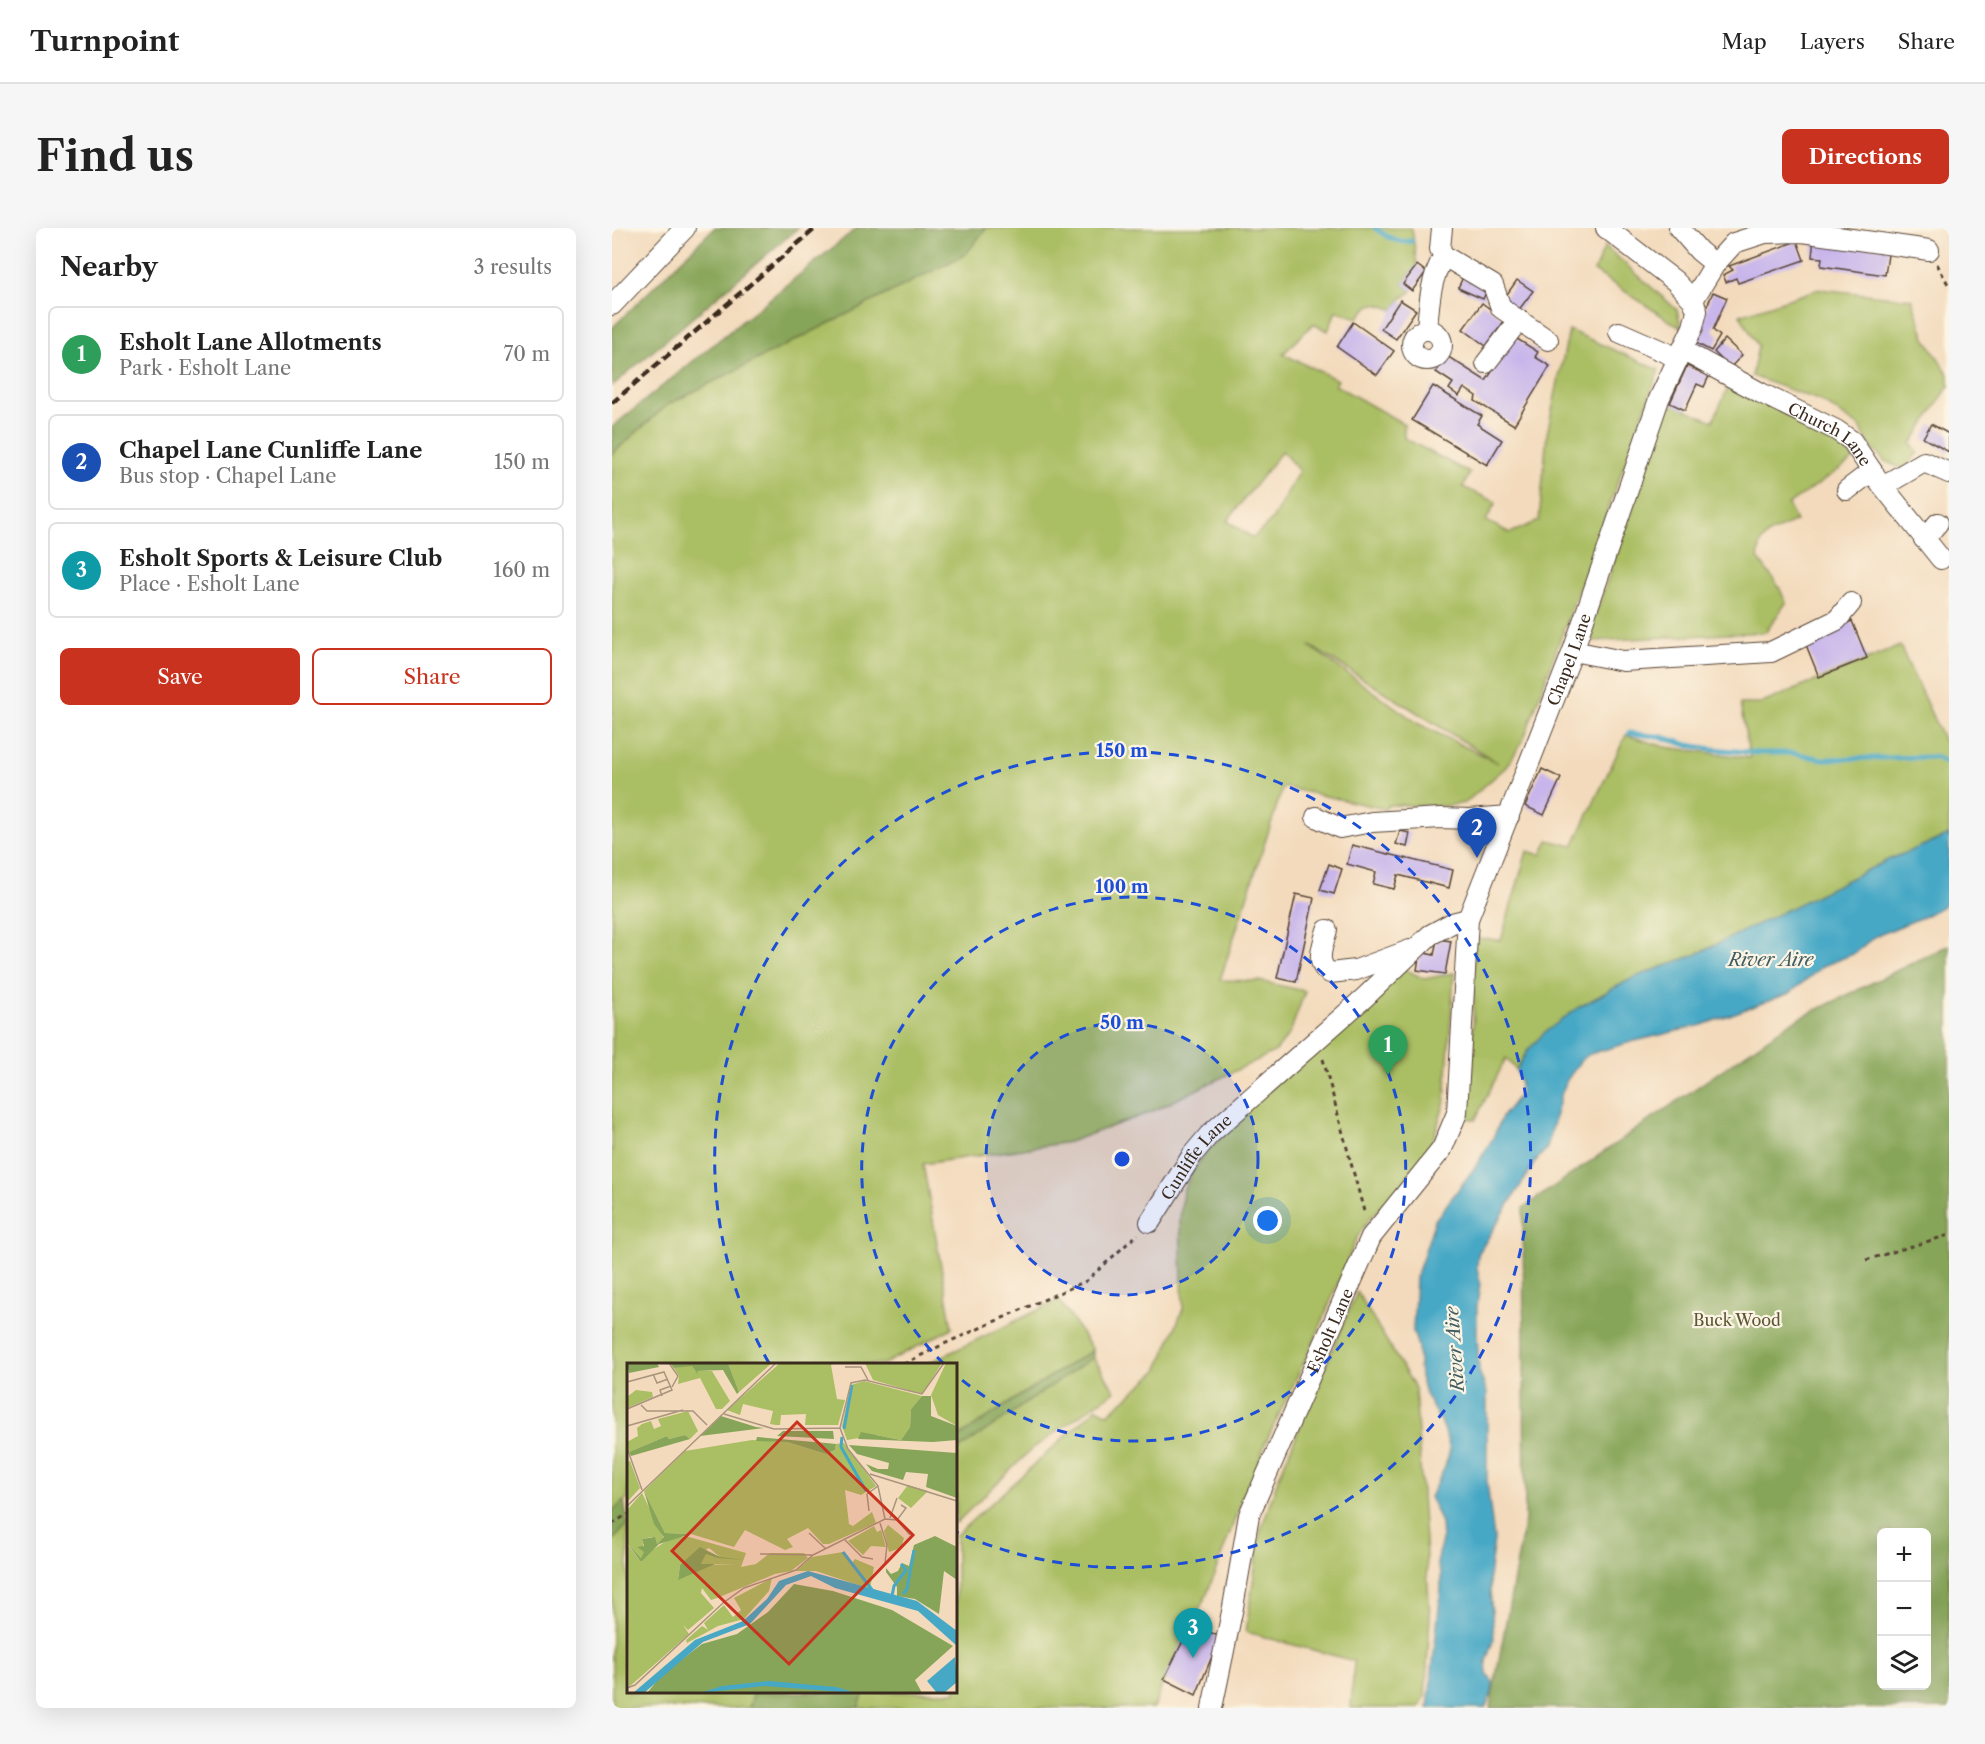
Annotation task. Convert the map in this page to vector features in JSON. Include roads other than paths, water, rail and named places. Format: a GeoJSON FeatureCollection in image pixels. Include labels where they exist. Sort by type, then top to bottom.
{"type":"FeatureCollection","features":[{"type":"Feature","properties":{"kind":"street"},"geometry":{"type":"LineString","coordinates":[[612,305],[685,228]]}},
{"type":"Feature","properties":{"kind":"street"},"geometry":{"type":"LineString","coordinates":[[1442,228],[1440,249],[1444,256],[1493,285],[1501,308],[1548,340]]}},
{"type":"Feature","properties":{"kind":"street"},"geometry":{"type":"LineString","coordinates":[[1606,228],[1675,281],[1693,300],[1715,264],[1734,243],[1765,230],[1802,231],[1929,250]]}},
{"type":"Feature","properties":{"kind":"street"},"geometry":{"type":"LineString","coordinates":[[1679,228],[1715,264]]}},
{"type":"Feature","properties":{"kind":"street"},"geometry":{"type":"LineString","coordinates":[[1427,330],[1429,296],[1437,267],[1444,256]]}},
{"type":"Feature","properties":{"kind":"street","name":"Chapel Lane"},"geometry":{"type":"LineString","coordinates":[[1466,970],[1468,919],[1573,651],[1659,399],[1693,327],[1696,311],[1693,300]]}},
{"type":"Feature","properties":{"kind":"street"},"geometry":{"type":"LineString","coordinates":[[1486,363],[1519,320]]}},
{"type":"Feature","properties":{"kind":"street","name":"Church Lane"},"geometry":{"type":"LineString","coordinates":[[1619,332],[1681,354],[1836,430],[1852,441],[1877,478],[1941,559]]}},
{"type":"Feature","properties":{"kind":"street"},"geometry":{"type":"LineString","coordinates":[[1847,490],[1924,462],[1949,473]]}},
{"type":"Feature","properties":{"kind":"street"},"geometry":{"type":"LineString","coordinates":[[1924,539],[1938,523]]}},
{"type":"Feature","properties":{"kind":"street"},"geometry":{"type":"LineString","coordinates":[[1573,651],[1623,661],[1771,652],[1837,620],[1851,603]]}},
{"type":"Feature","properties":{"kind":"street"},"geometry":{"type":"LineString","coordinates":[[1316,817],[1340,828],[1372,822],[1509,816]]}},
{"type":"Feature","properties":{"kind":"street","name":"Cunliffe Lane"},"geometry":{"type":"LineString","coordinates":[[1150,1222],[1193,1154],[1209,1134],[1318,1040],[1418,946],[1441,928],[1468,919]]}},
{"type":"Feature","properties":{"kind":"street"},"geometry":{"type":"LineString","coordinates":[[1326,930],[1320,961],[1322,967],[1330,974],[1356,970],[1418,946]]}},
{"type":"Feature","properties":{"kind":"street","name":"Esholt Lane"},"geometry":{"type":"LineString","coordinates":[[1212,1708],[1249,1515],[1371,1237],[1442,1149],[1457,1113],[1466,970]]}},
{"type":"Feature","properties":{"kind":"water","name":"River Aire"},"geometry":{"type":"Polygon","coordinates":[[[1949,835],[1949,903],[1925,916],[1874,937],[1853,954],[1823,966],[1790,993],[1702,1025],[1590,1054],[1581,1060],[1567,1080],[1547,1148],[1535,1162],[1478,1254],[1479,1371],[1487,1393],[1487,1482],[1494,1539],[1489,1578],[1494,1638],[1486,1661],[1487,1674],[1493,1682],[1492,1693],[1485,1708],[1428,1708],[1441,1589],[1441,1574],[1437,1564],[1442,1540],[1441,1523],[1430,1497],[1445,1467],[1450,1450],[1444,1428],[1426,1396],[1420,1377],[1418,1347],[1413,1331],[1416,1278],[1435,1220],[1476,1166],[1493,1138],[1502,1117],[1520,1094],[1520,1081],[1516,1070],[1528,1050],[1544,1033],[1579,1007],[1633,978],[1697,954],[1888,860],[1949,835]]]}},
{"type":"Feature","properties":{"kind":"waterway"},"geometry":{"type":"LineString","coordinates":[[1375,228],[1397,241],[1412,241]]}},
{"type":"Feature","properties":{"kind":"waterway"},"geometry":{"type":"LineString","coordinates":[[1629,733],[1662,737],[1712,749],[1793,753],[1822,759],[1935,757],[1949,764]]}},
{"type":"Feature","properties":{"kind":"railway"},"geometry":{"type":"LineString","coordinates":[[612,403],[816,228]]}},
{"type":"Feature","properties":{"kind":"place","name":"Chapel Lane Cunliffe Lane"},"geometry":{"type":"Point","coordinates":[1477,858]}},
{"type":"Feature","properties":{"kind":"place","name":"Esholt Lane Allotments"},"geometry":{"type":"Point","coordinates":[1388,1075]}},
{"type":"Feature","properties":{"kind":"place","name":"Esholt Sports & Leisure Club"},"geometry":{"type":"Point","coordinates":[1193,1658]}},
{"type":"Feature","properties":{"kind":"park label","name":"Buck Wood"},"geometry":{"type":"Point","coordinates":[1737,1320]}}]}
